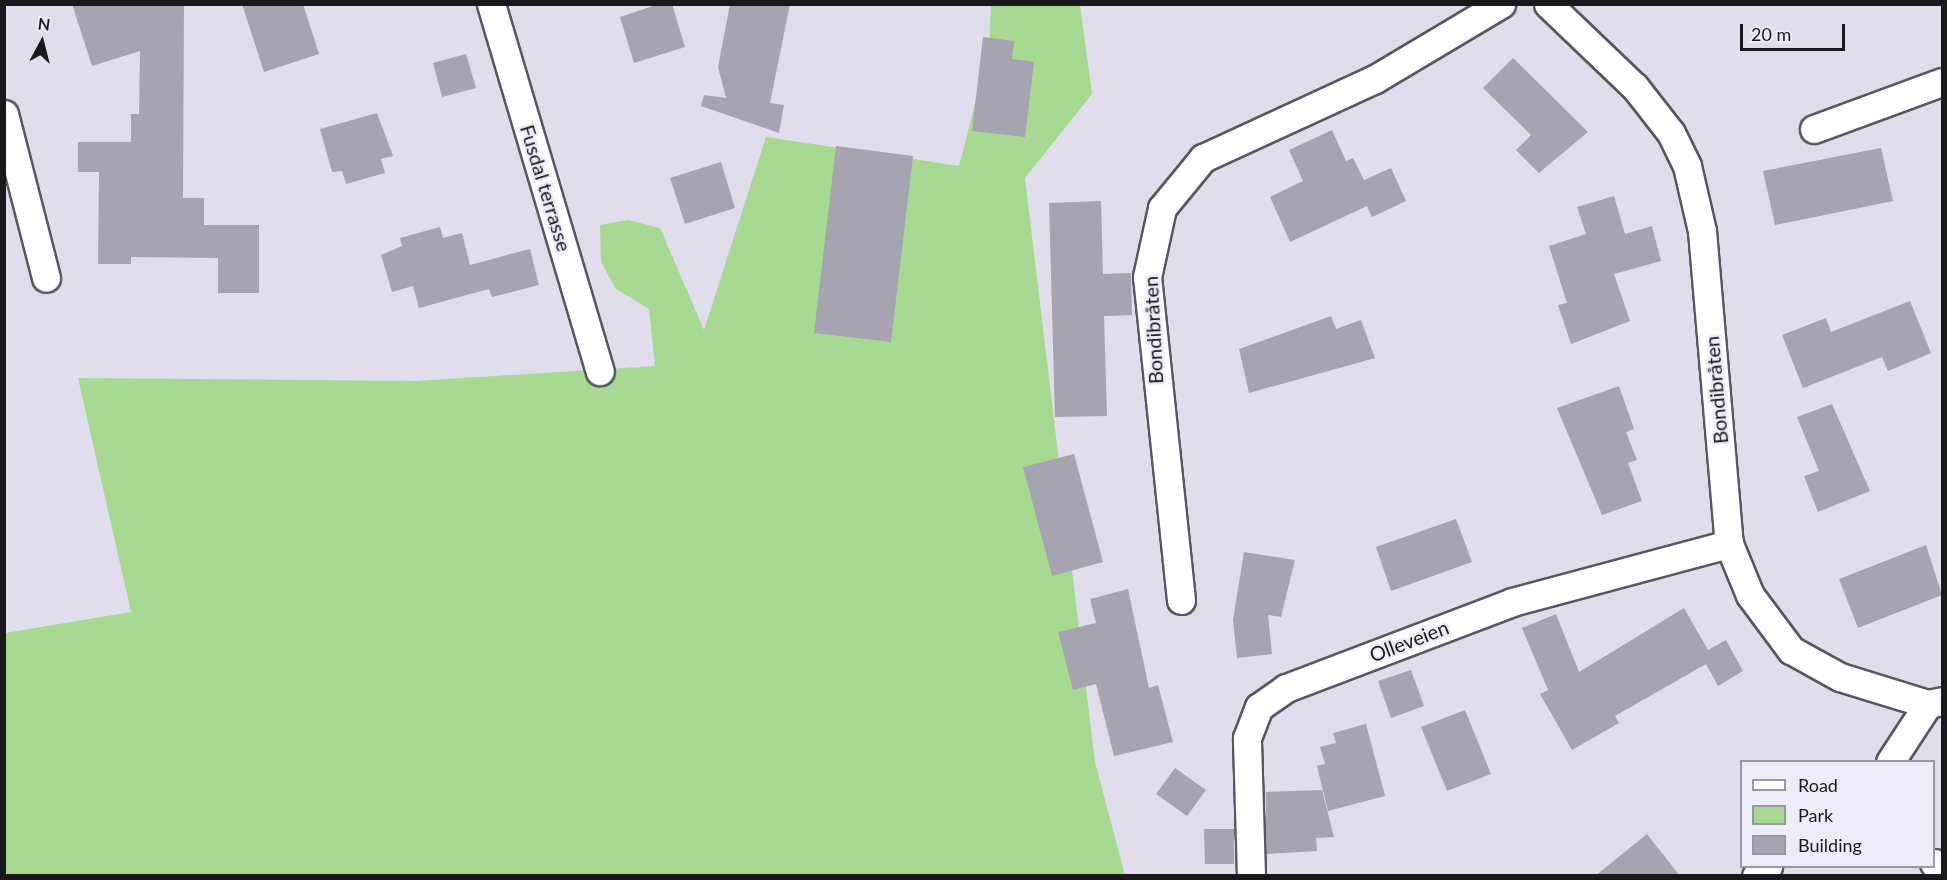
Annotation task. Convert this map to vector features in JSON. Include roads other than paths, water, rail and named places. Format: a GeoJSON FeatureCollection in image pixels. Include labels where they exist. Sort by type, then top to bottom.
{"type":"FeatureCollection","features":[{"type":"Feature","properties":{"kind":"street","name":"Fusdal terrasse"},"geometry":{"type":"LineString","coordinates":[[491,4],[600,371]]}},
{"type":"Feature","properties":{"kind":"street","name":"Bondibråten"},"geometry":{"type":"LineString","coordinates":[[1181,600],[1147,277],[1162,208],[1203,158],[1375,79],[1501,4]]}},
{"type":"Feature","properties":{"kind":"street","name":"Bondibråten"},"geometry":{"type":"LineString","coordinates":[[1548,4],[1635,87],[1671,133],[1687,166],[1702,231],[1729,544],[1750,595],[1791,650],[1855,686],[1935,703]]}},
{"type":"Feature","properties":{"kind":"street"},"geometry":{"type":"LineString","coordinates":[[1814,129],[1942,82]]}},
{"type":"Feature","properties":{"kind":"street"},"geometry":{"type":"LineString","coordinates":[[4,114],[46,279]]}},
{"type":"Feature","properties":{"kind":"street","name":"Olleveien"},"geometry":{"type":"LineString","coordinates":[[1251,876],[1247,738],[1259,707],[1286,688],[1512,602],[1729,544]]}},
{"type":"Feature","properties":{"kind":"street"},"geometry":{"type":"LineString","coordinates":[[1892,760],[1935,703]]}}]}
